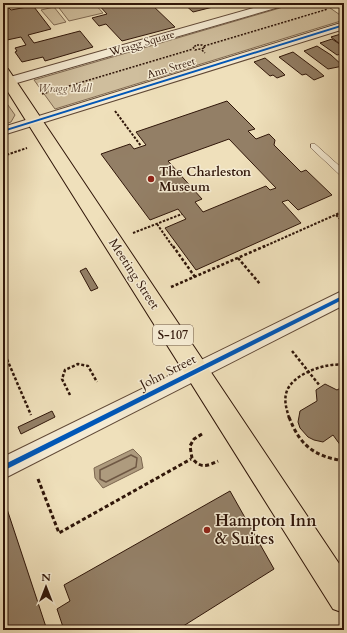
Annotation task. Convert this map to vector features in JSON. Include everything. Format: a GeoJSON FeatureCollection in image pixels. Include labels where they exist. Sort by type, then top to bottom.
{"type":"FeatureCollection","features":[{"type":"Feature","properties":{"kind":"main road","name":"Meeting Street"},"geometry":{"type":"LineString","coordinates":[[5,79],[34,121],[344,598]]}},
{"type":"Feature","properties":{"kind":"street","name":"Wragg Square"},"geometry":{"type":"LineString","coordinates":[[5,79],[282,3]]}},
{"type":"Feature","properties":{"kind":"street","name":"Ann Street"},"geometry":{"type":"LineString","coordinates":[[3,131],[344,25]]}},
{"type":"Feature","properties":{"kind":"street","name":"John Street"},"geometry":{"type":"LineString","coordinates":[[3,468],[344,297]]}},
{"type":"Feature","properties":{"kind":"lane"},"geometry":{"type":"LineString","coordinates":[[313,146],[344,174]]}},
{"type":"Feature","properties":{"kind":"path"},"geometry":{"type":"LineString","coordinates":[[194,49],[194,46],[197,45],[204,46],[340,5]]}},
{"type":"Feature","properties":{"kind":"path"},"geometry":{"type":"LineString","coordinates":[[42,94],[194,49],[202,50],[205,48],[204,46]]}},
{"type":"Feature","properties":{"kind":"path"},"geometry":{"type":"LineString","coordinates":[[111,105],[141,146]]}},
{"type":"Feature","properties":{"kind":"path"},"geometry":{"type":"LineString","coordinates":[[3,156],[27,148]]}},
{"type":"Feature","properties":{"kind":"path"},"geometry":{"type":"LineString","coordinates":[[171,288],[344,211]]}},
{"type":"Feature","properties":{"kind":"path"},"geometry":{"type":"LineString","coordinates":[[133,233],[182,214]]}},
{"type":"Feature","properties":{"kind":"path"},"geometry":{"type":"LineString","coordinates":[[336,215],[344,223]]}},
{"type":"Feature","properties":{"kind":"path"},"geometry":{"type":"LineString","coordinates":[[157,224],[195,277]]}},
{"type":"Feature","properties":{"kind":"path"},"geometry":{"type":"LineString","coordinates":[[238,258],[260,284]]}},
{"type":"Feature","properties":{"kind":"path"},"geometry":{"type":"LineString","coordinates":[[3,350],[30,415]]}},
{"type":"Feature","properties":{"kind":"path"},"geometry":{"type":"LineString","coordinates":[[292,351],[320,386]]}},
{"type":"Feature","properties":{"kind":"path"},"geometry":{"type":"LineString","coordinates":[[70,395],[62,379],[65,370],[78,364],[88,366],[97,382]]}},
{"type":"Feature","properties":{"kind":"path"},"geometry":{"type":"LineString","coordinates":[[344,365],[327,364],[308,372],[288,387],[286,398],[289,418],[299,437],[308,447],[331,458],[343,460],[341,470],[344,476]]}},
{"type":"Feature","properties":{"kind":"path"},"geometry":{"type":"LineString","coordinates":[[202,434],[192,441],[189,451],[192,459],[196,463],[207,466],[218,461]]}},
{"type":"Feature","properties":{"kind":"path"},"geometry":{"type":"LineString","coordinates":[[38,479],[59,533],[192,459]]}},
{"type":"Feature","properties":{"kind":"green space"},"geometry":{"type":"Polygon","coordinates":[[[50,3],[94,3],[103,13],[69,21],[56,4],[51,5],[50,3]]]}},
{"type":"Feature","properties":{"kind":"green space","name":"Wragg Mall"},"geometry":{"type":"Polygon","coordinates":[[[297,3],[323,3],[343,17],[344,20],[55,109],[34,80],[297,3]]]}},
{"type":"Feature","properties":{"kind":"green space"},"geometry":{"type":"Polygon","coordinates":[[[54,7],[66,22],[54,25],[41,10],[54,7]]]}},
{"type":"Feature","properties":{"kind":"green space","name":"Wragg Mall"},"geometry":{"type":"Polygon","coordinates":[[[3,98],[15,115],[11,122],[3,125],[3,98]]]}},
{"type":"Feature","properties":{"kind":"water"},"geometry":{"type":"Polygon","coordinates":[[[133,449],[141,457],[143,468],[103,488],[95,478],[94,468],[133,449]]]}},
{"type":"Feature","properties":{"kind":"building"},"geometry":{"type":"Polygon","coordinates":[[[24,3],[31,3],[51,29],[28,35],[34,43],[80,31],[93,47],[45,61],[43,57],[22,62],[15,52],[17,51],[15,48],[26,45],[21,37],[7,40],[3,34],[3,10],[9,8],[11,10],[27,7],[24,3]]]}},
{"type":"Feature","properties":{"kind":"building"},"geometry":{"type":"Polygon","coordinates":[[[97,3],[150,3],[175,27],[122,41],[106,24],[99,26],[92,18],[107,14],[97,3]]]}},
{"type":"Feature","properties":{"kind":"building"},"geometry":{"type":"Polygon","coordinates":[[[183,3],[187,5],[214,3],[217,6],[193,12],[183,3]]]}},
{"type":"Feature","properties":{"kind":"building"},"geometry":{"type":"Polygon","coordinates":[[[344,33],[344,47],[331,37],[344,33]]]}},
{"type":"Feature","properties":{"kind":"building"},"geometry":{"type":"Polygon","coordinates":[[[332,39],[344,47],[344,56],[341,54],[337,55],[320,43],[332,39]]]}},
{"type":"Feature","properties":{"kind":"building"},"geometry":{"type":"Polygon","coordinates":[[[317,46],[331,55],[343,66],[328,69],[304,51],[317,46]]]}},
{"type":"Feature","properties":{"kind":"building"},"geometry":{"type":"Polygon","coordinates":[[[293,52],[324,76],[314,80],[306,74],[302,75],[279,57],[293,52]]]}},
{"type":"Feature","properties":{"kind":"building"},"geometry":{"type":"Polygon","coordinates":[[[265,58],[285,75],[277,78],[273,75],[270,76],[254,62],[265,58]]]}},
{"type":"Feature","properties":{"kind":"building","name":"The Charleston Museum"},"geometry":{"type":"Polygon","coordinates":[[[227,101],[255,129],[248,131],[256,139],[269,134],[275,140],[274,145],[301,172],[306,170],[332,195],[298,210],[288,200],[282,202],[301,223],[196,270],[165,228],[186,219],[178,209],[150,220],[101,154],[130,144],[134,149],[146,145],[136,132],[227,101]],[[229,139],[168,161],[202,199],[195,202],[203,212],[266,186],[270,190],[276,188],[229,139]]]}},
{"type":"Feature","properties":{"kind":"building"},"geometry":{"type":"Polygon","coordinates":[[[86,268],[98,288],[91,291],[80,271],[86,268]]]}},
{"type":"Feature","properties":{"kind":"building"},"geometry":{"type":"Polygon","coordinates":[[[325,384],[337,390],[344,386],[344,444],[341,446],[333,435],[323,442],[308,437],[300,428],[298,422],[300,411],[317,401],[316,390],[325,384]]]}},
{"type":"Feature","properties":{"kind":"building"},"geometry":{"type":"Polygon","coordinates":[[[52,411],[55,417],[21,434],[18,427],[52,411]]]}},
{"type":"Feature","properties":{"kind":"building","name":"Hampton Inn & Suites"},"geometry":{"type":"Polygon","coordinates":[[[230,491],[274,569],[177,630],[64,630],[57,609],[70,601],[64,585],[230,491]]]}},
{"type":"Feature","properties":{"kind":"building"},"geometry":{"type":"Polygon","coordinates":[[[6,506],[47,630],[3,630],[3,508],[6,506]]]}},
{"type":"Feature","properties":{"kind":"cycle path"},"geometry":{"type":"LineString","coordinates":[[3,131],[344,25]]}},
{"type":"Feature","properties":{"kind":"cycle path"},"geometry":{"type":"LineString","coordinates":[[3,468],[344,297]]}},
{"type":"Feature","properties":{"kind":"place","name":"The Charleston Museum"},"geometry":{"type":"Point","coordinates":[151,179]}},
{"type":"Feature","properties":{"kind":"place","name":"Hampton Inn & Suites"},"geometry":{"type":"Point","coordinates":[207,530]}}]}
